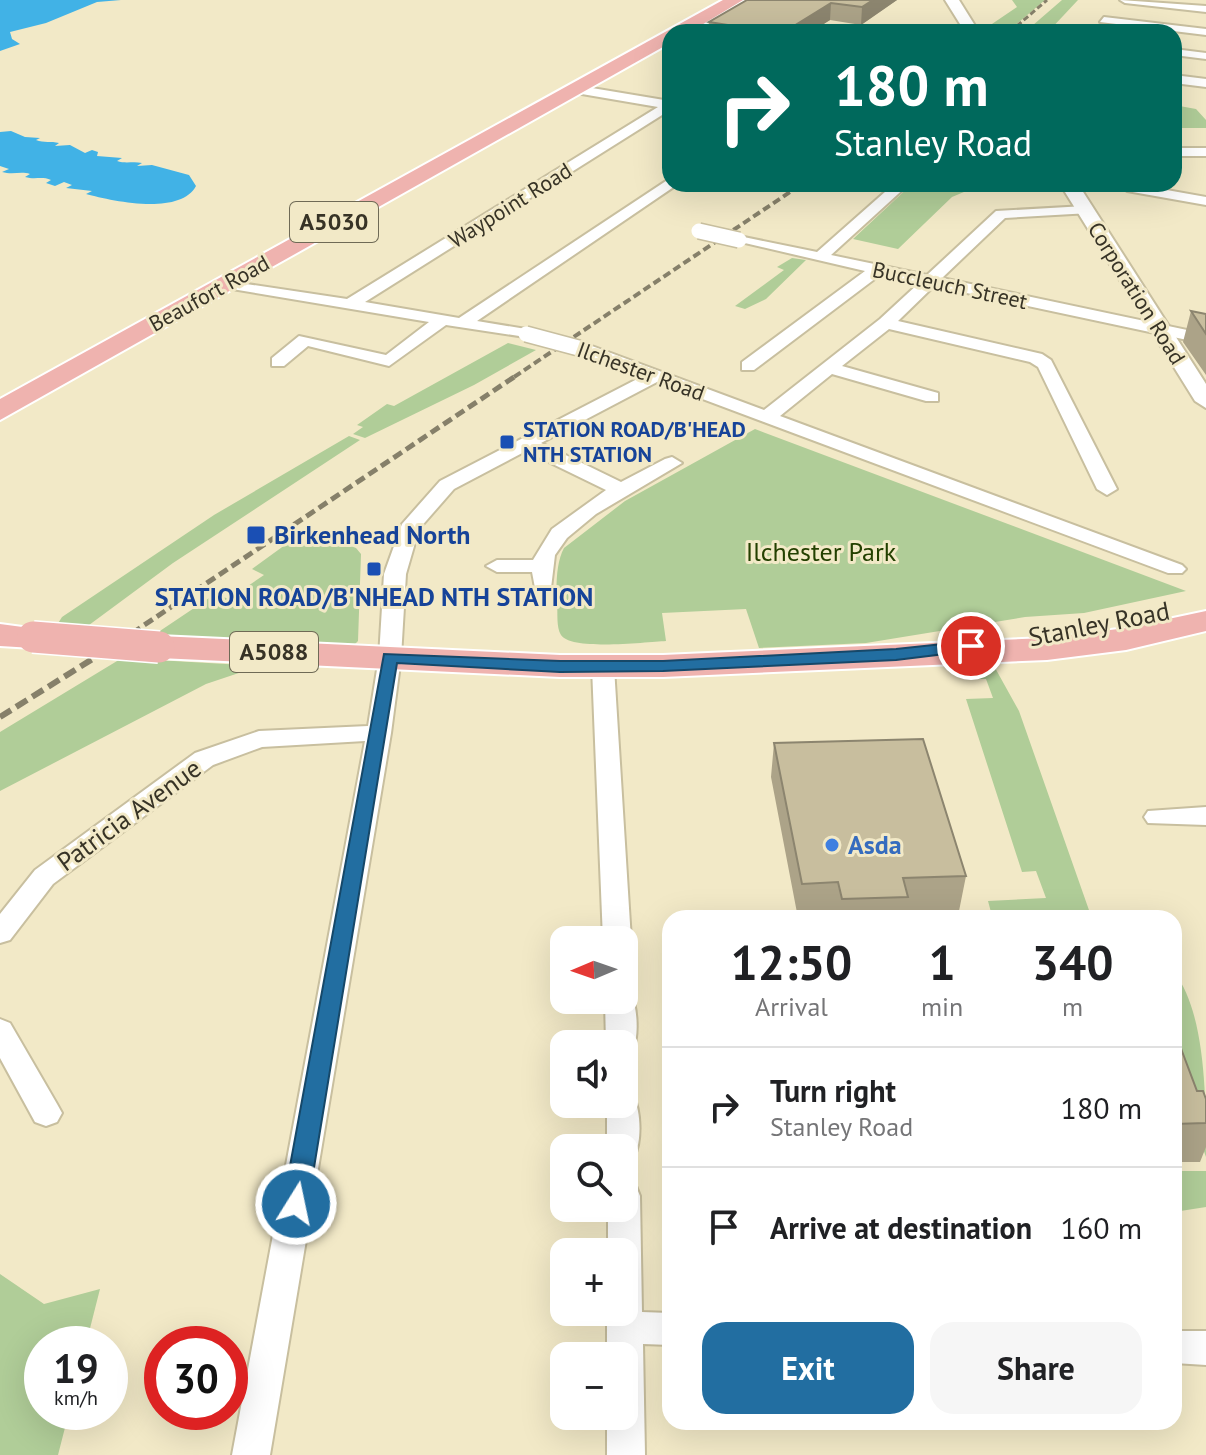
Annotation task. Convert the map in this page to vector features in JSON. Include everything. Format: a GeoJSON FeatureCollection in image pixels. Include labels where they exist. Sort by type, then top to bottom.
{"type":"FeatureCollection","features":[{"type":"Feature","properties":{"kind":"main road"},"geometry":{"type":"LineString","coordinates":[[692,24],[735,0]]}},
{"type":"Feature","properties":{"kind":"main road","name":"Beaufort Road"},"geometry":{"type":"LineString","coordinates":[[0,411],[662,40]]}},
{"type":"Feature","properties":{"kind":"main road","name":"Stanley Road"},"geometry":{"type":"LineString","coordinates":[[390,657],[603,667],[1070,647],[1196,617]]}},
{"type":"Feature","properties":{"kind":"main road","name":"A5088"},"geometry":{"type":"LineString","coordinates":[[16,636],[159,647],[390,657]]}},
{"type":"Feature","properties":{"kind":"street"},"geometry":{"type":"LineString","coordinates":[[952,0],[967,24]]}},
{"type":"Feature","properties":{"kind":"street"},"geometry":{"type":"LineString","coordinates":[[1102,24],[1118,0]]}},
{"type":"Feature","properties":{"kind":"street"},"geometry":{"type":"LineString","coordinates":[[1125,0],[1206,9]]}},
{"type":"Feature","properties":{"kind":"street"},"geometry":{"type":"LineString","coordinates":[[1104,20],[1138,24]]}},
{"type":"Feature","properties":{"kind":"street"},"geometry":{"type":"LineString","coordinates":[[1182,29],[1206,32]]}},
{"type":"Feature","properties":{"kind":"street"},"geometry":{"type":"LineString","coordinates":[[1182,53],[1206,56]]}},
{"type":"Feature","properties":{"kind":"street"},"geometry":{"type":"LineString","coordinates":[[1182,80],[1206,83]]}},
{"type":"Feature","properties":{"kind":"street"},"geometry":{"type":"LineString","coordinates":[[574,89],[662,104]]}},
{"type":"Feature","properties":{"kind":"street","name":"Waypoint Road"},"geometry":{"type":"LineString","coordinates":[[350,304],[662,110]]}},
{"type":"Feature","properties":{"kind":"street"},"geometry":{"type":"LineString","coordinates":[[1182,152],[1206,152]]}},
{"type":"Feature","properties":{"kind":"street"},"geometry":{"type":"LineString","coordinates":[[462,323],[662,190]]}},
{"type":"Feature","properties":{"kind":"street"},"geometry":{"type":"LineString","coordinates":[[820,257],[893,192]]}},
{"type":"Feature","properties":{"kind":"street","name":"Corporation Road"},"geometry":{"type":"LineString","coordinates":[[1074,192],[1206,401]]}},
{"type":"Feature","properties":{"kind":"street"},"geometry":{"type":"LineString","coordinates":[[1155,192],[1206,201]]}},
{"type":"Feature","properties":{"kind":"street"},"geometry":{"type":"LineString","coordinates":[[767,417],[886,323],[1001,214],[1085,210]]}},
{"type":"Feature","properties":{"kind":"street","name":"Buccleuch Street"},"geometry":{"type":"LineString","coordinates":[[699,231],[1206,339]]}},
{"type":"Feature","properties":{"kind":"street"},"geometry":{"type":"LineString","coordinates":[[777,367],[752,363],[878,269]]}},
{"type":"Feature","properties":{"kind":"street","name":"Ilchester Road"},"geometry":{"type":"LineString","coordinates":[[226,283],[526,334],[586,350],[1175,569]]}},
{"type":"Feature","properties":{"kind":"street"},"geometry":{"type":"LineString","coordinates":[[278,362],[305,340],[389,361],[443,320]]}},
{"type":"Feature","properties":{"kind":"street"},"geometry":{"type":"LineString","coordinates":[[886,323],[1036,358],[1045,364],[1107,489]]}},
{"type":"Feature","properties":{"kind":"street"},"geometry":{"type":"LineString","coordinates":[[830,368],[932,397]]}},
{"type":"Feature","properties":{"kind":"street"},"geometry":{"type":"LineString","coordinates":[[251,1455],[379,733],[390,657],[395,574],[409,528],[447,485],[656,376]]}},
{"type":"Feature","properties":{"kind":"street"},"geometry":{"type":"LineString","coordinates":[[527,444],[621,490]]}},
{"type":"Feature","properties":{"kind":"street"},"geometry":{"type":"LineString","coordinates":[[497,566],[542,574],[549,546],[557,537],[621,490],[672,463]]}},
{"type":"Feature","properties":{"kind":"street"},"geometry":{"type":"LineString","coordinates":[[603,667],[616,926]]}},
{"type":"Feature","properties":{"kind":"street","name":"Patricia Avenue"},"geometry":{"type":"LineString","coordinates":[[0,933],[44,877],[204,759],[259,739],[379,733]]}},
{"type":"Feature","properties":{"kind":"street"},"geometry":{"type":"LineString","coordinates":[[1157,817],[1206,816]]}},
{"type":"Feature","properties":{"kind":"street"},"geometry":{"type":"LineString","coordinates":[[0,1031],[46,1113]]}},
{"type":"Feature","properties":{"kind":"street"},"geometry":{"type":"LineString","coordinates":[[625,1222],[626,1455]]}},
{"type":"Feature","properties":{"kind":"street"},"geometry":{"type":"LineString","coordinates":[[627,1327],[662,1329]]}},
{"type":"Feature","properties":{"kind":"street"},"geometry":{"type":"LineString","coordinates":[[1182,1347],[1206,1348]]}},
{"type":"Feature","properties":{"kind":"green space"},"geometry":{"type":"Polygon","coordinates":[[[1012,0],[1045,0],[1016,24],[992,24],[1017,7],[1012,0]]]}},
{"type":"Feature","properties":{"kind":"green space"},"geometry":{"type":"Polygon","coordinates":[[[1062,0],[1078,0],[1056,24],[1034,24],[1062,0]]]}},
{"type":"Feature","properties":{"kind":"green space"},"geometry":{"type":"Polygon","coordinates":[[[1182,106],[1196,109],[1206,120],[1206,128],[1182,128],[1182,106]]]}},
{"type":"Feature","properties":{"kind":"green space"},"geometry":{"type":"Polygon","coordinates":[[[903,192],[964,192],[952,197],[898,249],[853,239],[903,192]]]}},
{"type":"Feature","properties":{"kind":"green space"},"geometry":{"type":"Polygon","coordinates":[[[792,258],[806,260],[766,299],[745,309],[735,306],[784,270],[777,267],[792,258]]]}},
{"type":"Feature","properties":{"kind":"green space"},"geometry":{"type":"Polygon","coordinates":[[[508,343],[536,350],[474,385],[365,438],[353,434],[363,427],[357,425],[387,404],[394,406],[508,343]]]}},
{"type":"Feature","properties":{"kind":"green space","name":"Ilchester Park"},"geometry":{"type":"Polygon","coordinates":[[[755,429],[1186,591],[1084,613],[1025,617],[866,643],[759,648],[746,609],[662,613],[666,641],[594,644],[568,640],[561,635],[557,582],[564,548],[625,501],[755,429]]]}},
{"type":"Feature","properties":{"kind":"green space"},"geometry":{"type":"Polygon","coordinates":[[[349,436],[360,440],[173,563],[85,628],[57,625],[62,617],[214,515],[349,436]]]}},
{"type":"Feature","properties":{"kind":"green space"},"geometry":{"type":"Polygon","coordinates":[[[311,531],[356,548],[361,554],[358,641],[353,646],[142,643],[215,594],[229,599],[264,575],[252,569],[296,537],[311,531]]]}},
{"type":"Feature","properties":{"kind":"green space"},"geometry":{"type":"Polygon","coordinates":[[[122,658],[260,666],[206,684],[0,791],[0,732],[122,658]]]}},
{"type":"Feature","properties":{"kind":"green space"},"geometry":{"type":"Polygon","coordinates":[[[994,666],[1019,711],[1089,910],[990,910],[988,901],[1046,898],[1036,871],[1022,872],[966,699],[993,698],[986,679],[979,679],[976,671],[980,667],[994,666]]]}},
{"type":"Feature","properties":{"kind":"green space"},"geometry":{"type":"Polygon","coordinates":[[[1182,984],[1192,1010],[1202,1058],[1206,1157],[1182,1090],[1182,984]]]}},
{"type":"Feature","properties":{"kind":"green space"},"geometry":{"type":"Polygon","coordinates":[[[1182,1171],[1206,1171],[1206,1207],[1182,1211],[1182,1171]]]}},
{"type":"Feature","properties":{"kind":"green space"},"geometry":{"type":"Polygon","coordinates":[[[0,1274],[44,1304],[100,1289],[91,1326],[24,1326],[24,1430],[64,1430],[58,1455],[0,1455],[0,1274]]]}},
{"type":"Feature","properties":{"kind":"water"},"geometry":{"type":"Polygon","coordinates":[[[0,0],[121,0],[97,2],[46,23],[10,32],[12,39],[20,44],[0,51],[0,0]]]}},
{"type":"Feature","properties":{"kind":"water"},"geometry":{"type":"Polygon","coordinates":[[[11,131],[25,137],[40,138],[36,140],[39,141],[59,143],[55,146],[70,145],[85,153],[92,150],[98,152],[97,156],[122,158],[117,161],[142,163],[137,166],[152,165],[189,175],[196,186],[176,201],[145,204],[86,194],[92,191],[66,188],[72,185],[64,182],[55,186],[46,183],[51,180],[48,179],[25,177],[30,174],[27,173],[2,172],[9,169],[0,166],[0,132],[11,131]]]}},
{"type":"Feature","properties":{"kind":"building"},"geometry":{"type":"Polygon","coordinates":[[[747,0],[873,0],[862,7],[831,3],[797,24],[709,22],[747,0]]]}},
{"type":"Feature","properties":{"kind":"building"},"geometry":{"type":"Polygon","coordinates":[[[1191,311],[1206,314],[1206,334],[1191,311]]]}},
{"type":"Feature","properties":{"kind":"building"},"geometry":{"type":"Polygon","coordinates":[[[923,739],[966,876],[903,878],[908,897],[842,899],[838,882],[802,884],[774,743],[923,739]]]}},
{"type":"Feature","properties":{"kind":"building"},"geometry":{"type":"Polygon","coordinates":[[[1182,1051],[1197,1091],[1203,1091],[1206,1099],[1206,1123],[1182,1124],[1182,1051]]]}},
{"type":"Feature","properties":{"kind":"railway"},"geometry":{"type":"LineString","coordinates":[[1019,24],[1047,0]]}},
{"type":"Feature","properties":{"kind":"railway"},"geometry":{"type":"LineString","coordinates":[[514,377],[790,192]]}},
{"type":"Feature","properties":{"kind":"railway"},"geometry":{"type":"LineString","coordinates":[[110,648],[517,375]]}},
{"type":"Feature","properties":{"kind":"railway"},"geometry":{"type":"LineString","coordinates":[[0,717],[110,648]]}},
{"type":"Feature","properties":{"kind":"place","name":"STATION ROAD/B'HEAD NTH STATION"},"geometry":{"type":"Point","coordinates":[507,442]}},
{"type":"Feature","properties":{"kind":"place","name":"Birkenhead North"},"geometry":{"type":"Point","coordinates":[256,535]}},
{"type":"Feature","properties":{"kind":"place","name":"STATION ROAD/B'NHEAD NTH STATION"},"geometry":{"type":"Point","coordinates":[374,569]}},
{"type":"Feature","properties":{"kind":"place","name":"Asda"},"geometry":{"type":"Point","coordinates":[832,845]}},
{"type":"Feature","properties":{"kind":"route"},"geometry":{"type":"LineString","coordinates":[[296,1204],[390,657],[560,666],[663,666],[851,657],[971,646]]}}]}
